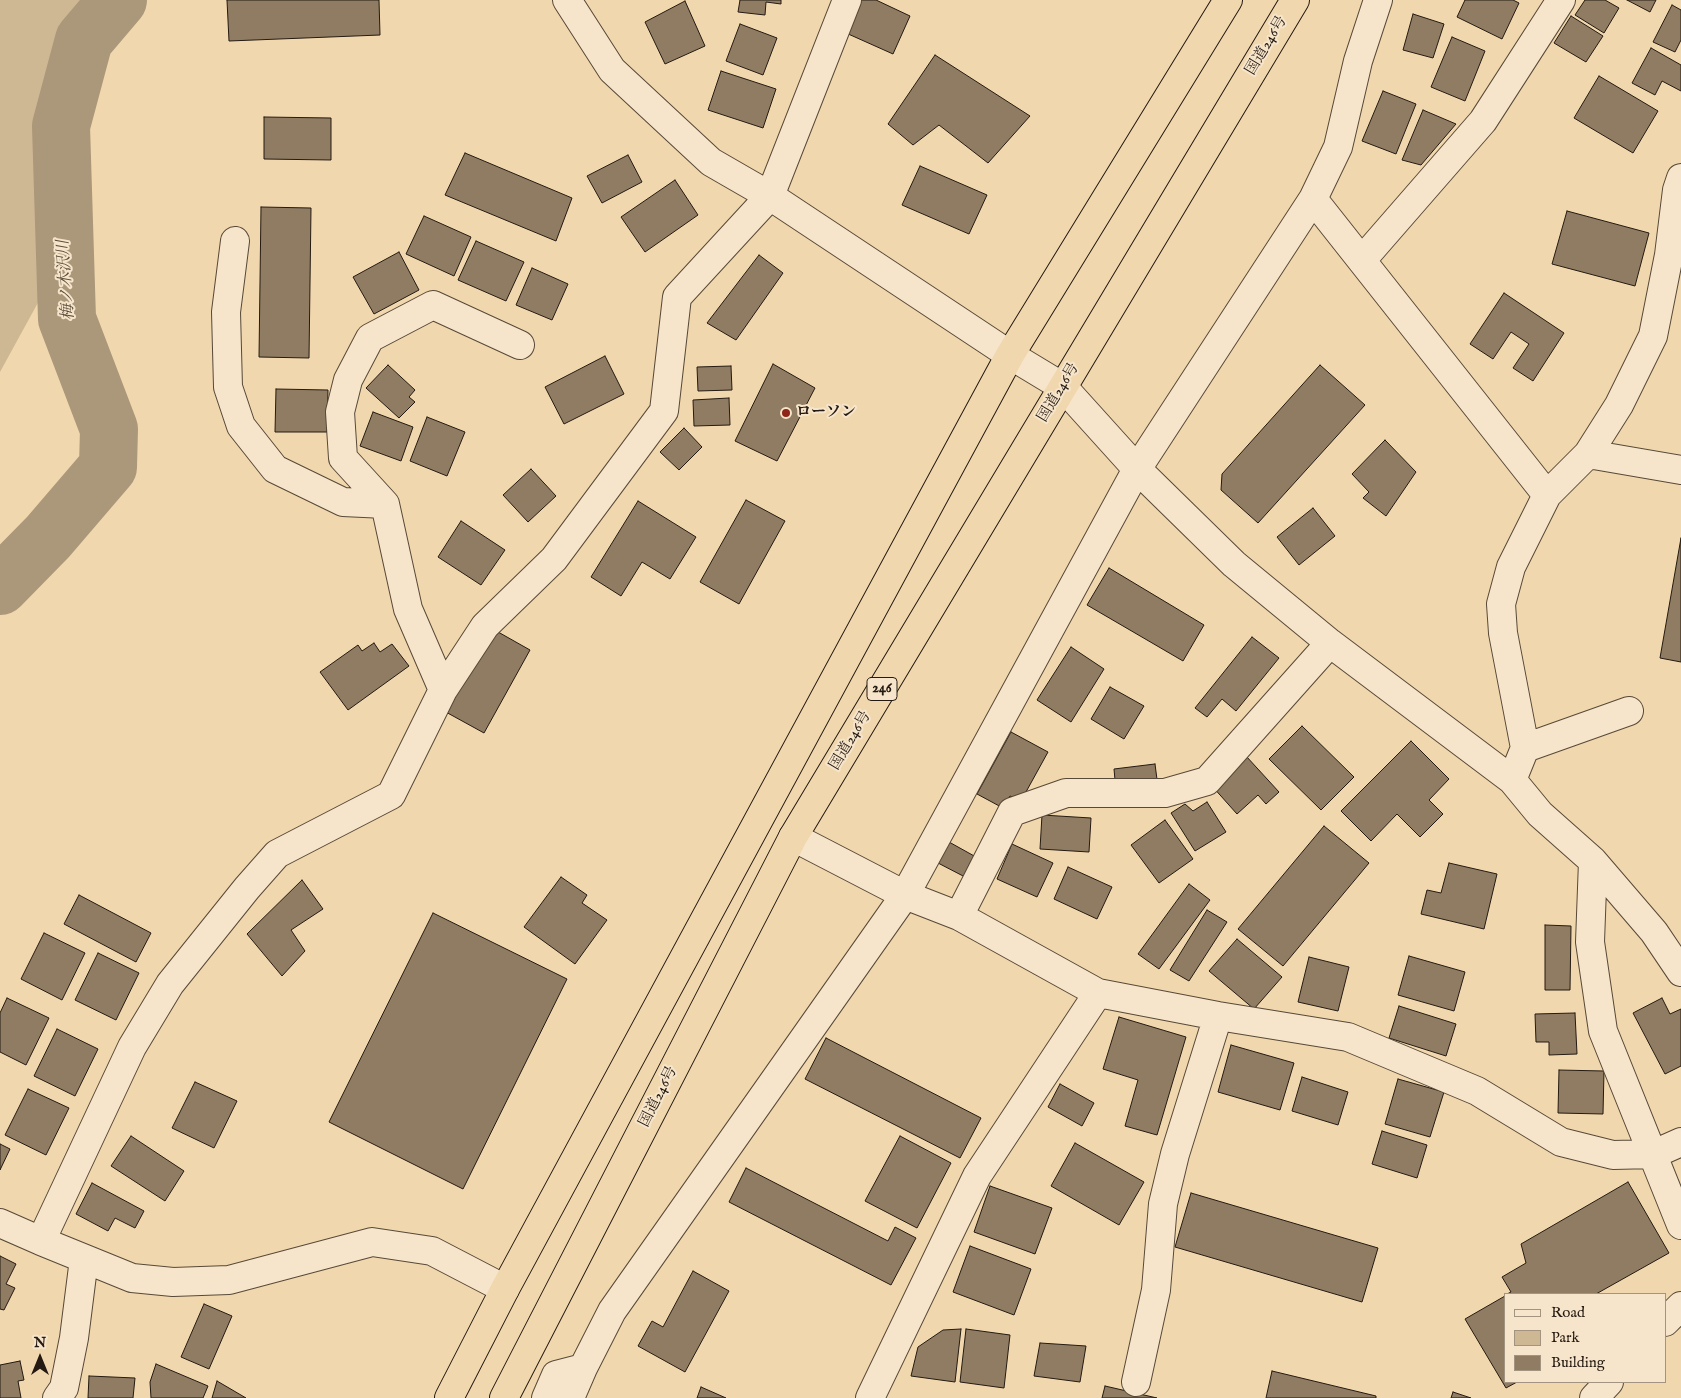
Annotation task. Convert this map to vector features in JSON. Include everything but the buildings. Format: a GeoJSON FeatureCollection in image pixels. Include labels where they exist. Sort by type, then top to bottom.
{"type":"FeatureCollection","features":[{"type":"Feature","properties":{"kind":"highway"},"geometry":{"type":"LineString","coordinates":[[450,1398],[505,1289],[1010,355],[1228,0]]}},
{"type":"Feature","properties":{"kind":"highway","name":"国道246号"},"geometry":{"type":"LineString","coordinates":[[504,1398],[793,837],[1295,0]]}},
{"type":"Feature","properties":{"kind":"street"},"geometry":{"type":"LineString","coordinates":[[567,0],[612,70],[711,162],[770,196],[1010,355],[1063,387],[1138,469],[1234,564],[1330,643],[1512,780],[1540,814],[1593,861],[1654,932],[1681,972]]}},
{"type":"Feature","properties":{"kind":"street"},"geometry":{"type":"LineString","coordinates":[[41,1241],[132,1047],[170,984],[247,888],[277,854],[391,795],[444,690],[485,626],[554,559],[664,411],[677,297],[770,196],[847,0]]}},
{"type":"Feature","properties":{"kind":"street"},"geometry":{"type":"LineString","coordinates":[[570,1398],[612,1311],[905,895],[1138,469],[1313,199],[1338,147],[1358,61],[1378,0]]}},
{"type":"Feature","properties":{"kind":"street"},"geometry":{"type":"LineString","coordinates":[[1362,260],[1483,121],[1561,0]]}},
{"type":"Feature","properties":{"kind":"street"},"geometry":{"type":"LineString","coordinates":[[1512,780],[1525,748],[1503,633],[1500,604],[1511,567],[1547,496],[1588,454],[1619,405],[1653,336],[1675,256],[1677,190],[1681,178]]}},
{"type":"Feature","properties":{"kind":"street"},"geometry":{"type":"LineString","coordinates":[[1313,199],[1547,496]]}},
{"type":"Feature","properties":{"kind":"street"},"geometry":{"type":"LineString","coordinates":[[235,242],[226,312],[228,387],[242,426],[275,469],[343,502],[385,504]]}},
{"type":"Feature","properties":{"kind":"street"},"geometry":{"type":"LineString","coordinates":[[444,690],[408,608],[385,504],[343,458],[340,412],[348,380],[370,338],[433,305],[520,345]]}},
{"type":"Feature","properties":{"kind":"street"},"geometry":{"type":"LineString","coordinates":[[1588,454],[1681,470]]}},
{"type":"Feature","properties":{"kind":"street"},"geometry":{"type":"LineString","coordinates":[[959,916],[1012,812],[1066,793],[1165,793],[1206,781],[1330,643]]}},
{"type":"Feature","properties":{"kind":"street"},"geometry":{"type":"LineString","coordinates":[[1525,748],[1629,711]]}},
{"type":"Feature","properties":{"kind":"street"},"geometry":{"type":"LineString","coordinates":[[793,837],[905,895],[959,916],[1098,993],[1218,1016],[1348,1037],[1477,1091],[1561,1142],[1613,1155],[1654,1154],[1681,1142]]}},
{"type":"Feature","properties":{"kind":"street"},"geometry":{"type":"LineString","coordinates":[[1593,861],[1590,942],[1603,1031],[1681,1225]]}},
{"type":"Feature","properties":{"kind":"street"},"geometry":{"type":"LineString","coordinates":[[870,1398],[977,1176],[1098,993]]}},
{"type":"Feature","properties":{"kind":"street"},"geometry":{"type":"LineString","coordinates":[[1136,1382],[1156,1290],[1163,1204],[1175,1154],[1218,1016]]}},
{"type":"Feature","properties":{"kind":"street"},"geometry":{"type":"LineString","coordinates":[[0,1223],[132,1278],[173,1282],[229,1280],[372,1242],[432,1251],[505,1289]]}},
{"type":"Feature","properties":{"kind":"street"},"geometry":{"type":"LineString","coordinates":[[57,1398],[64,1388],[84,1259]]}},
{"type":"Feature","properties":{"kind":"street"},"geometry":{"type":"LineString","coordinates":[[1666,1321],[1681,1306]]}},
{"type":"Feature","properties":{"kind":"street"},"geometry":{"type":"LineString","coordinates":[[546,1398],[556,1375],[583,1368]]}},
{"type":"Feature","properties":{"kind":"street"},"geometry":{"type":"LineString","coordinates":[[1594,1398],[1608,1383]]}},
{"type":"Feature","properties":{"kind":"green space"},"geometry":{"type":"Polygon","coordinates":[[[0,0],[95,0],[69,246],[0,372],[0,0]]]}},
{"type":"Feature","properties":{"kind":"waterway","name":"梅ノ木沢川"},"geometry":{"type":"LineString","coordinates":[[0,586],[48,537],[108,467],[109,429],[67,319],[61,126],[84,40],[118,0]]}},
{"type":"Feature","properties":{"kind":"place","name":"ローソン"},"geometry":{"type":"Point","coordinates":[786,413]}}]}
